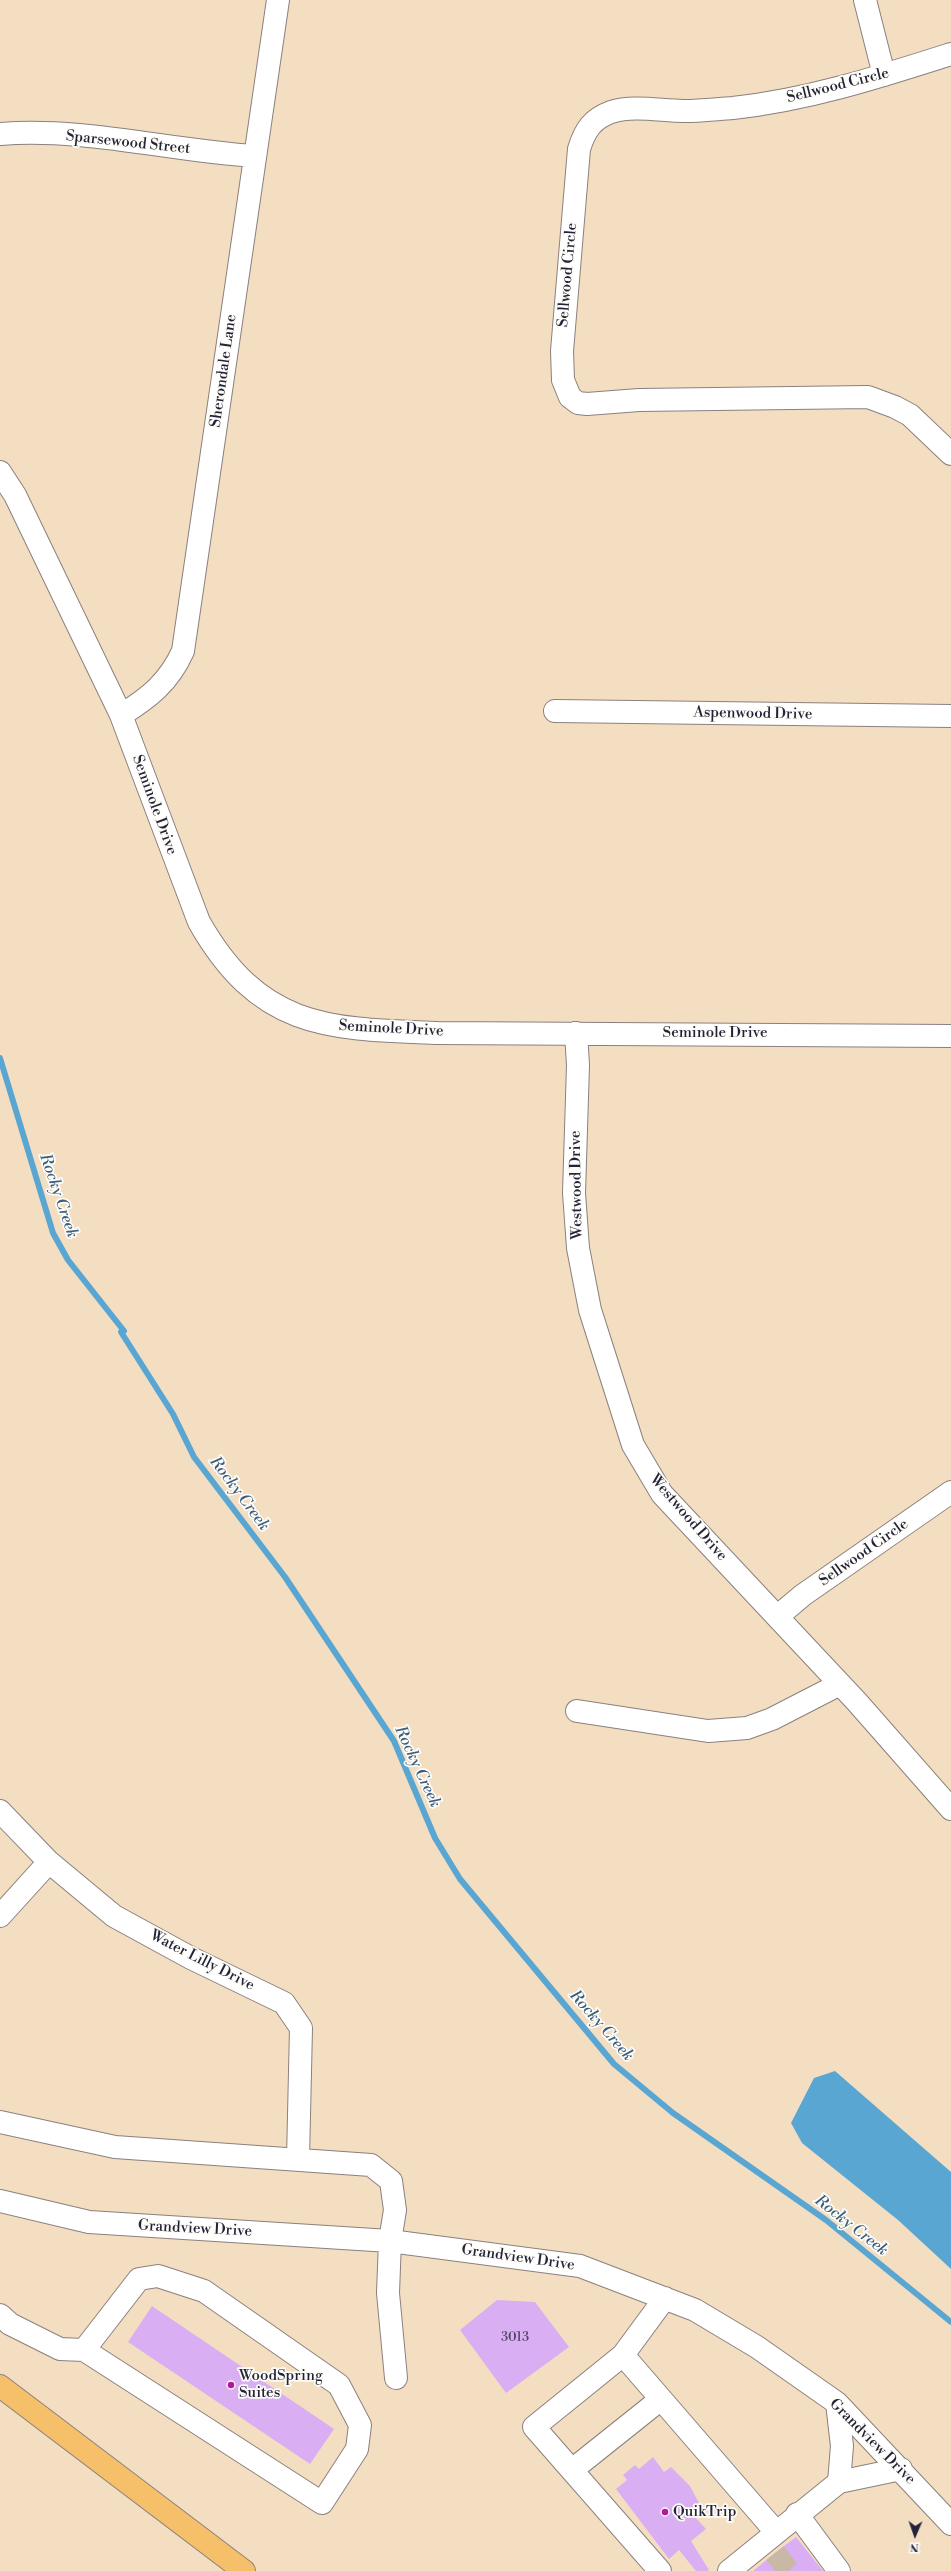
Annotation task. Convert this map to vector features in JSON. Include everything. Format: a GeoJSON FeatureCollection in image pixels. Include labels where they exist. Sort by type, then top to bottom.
{"type":"FeatureCollection","features":[{"type":"Feature","properties":{"kind":"highway"},"geometry":{"type":"LineString","coordinates":[[0,2386],[244,2571]]}},
{"type":"Feature","properties":{"kind":"street","name":"Sherondale Lane"},"geometry":{"type":"LineString","coordinates":[[121,715],[145,700],[165,683],[183,651],[278,0]]}},
{"type":"Feature","properties":{"kind":"street"},"geometry":{"type":"LineString","coordinates":[[865,0],[884,75]]}},
{"type":"Feature","properties":{"kind":"street","name":"Sellwood Circle"},"geometry":{"type":"LineString","coordinates":[[951,54],[884,75],[800,98],[733,108],[685,111],[626,109],[604,115],[590,124],[580,149],[562,351],[563,380],[570,396],[578,403],[587,404],[639,400],[868,397],[896,406],[910,415],[951,454]]}},
{"type":"Feature","properties":{"kind":"street","name":"Sparsewood Street"},"geometry":{"type":"LineString","coordinates":[[0,134],[43,134],[103,139],[222,154],[255,156]]}},
{"type":"Feature","properties":{"kind":"street","name":"Seminole Drive"},"geometry":{"type":"LineString","coordinates":[[0,472],[15,495],[121,715],[199,922],[226,963],[261,996],[307,1020],[357,1030],[438,1033],[951,1036]]}},
{"type":"Feature","properties":{"kind":"street","name":"Aspenwood Drive"},"geometry":{"type":"LineString","coordinates":[[555,711],[951,716]]}},
{"type":"Feature","properties":{"kind":"street","name":"Westwood Drive"},"geometry":{"type":"LineString","coordinates":[[576,1033],[578,1065],[574,1193],[578,1248],[590,1310],[625,1425],[641,1461],[662,1494],[778,1616],[951,1809]]}},
{"type":"Feature","properties":{"kind":"street","name":"Sellwood Circle"},"geometry":{"type":"LineString","coordinates":[[778,1616],[803,1595],[951,1492]]}},
{"type":"Feature","properties":{"kind":"street"},"geometry":{"type":"LineString","coordinates":[[577,1711],[708,1731],[747,1728],[772,1719],[840,1684]]}},
{"type":"Feature","properties":{"kind":"street","name":"Water Lilly Drive"},"geometry":{"type":"LineString","coordinates":[[0,1811],[49,1862],[114,1916],[191,1958],[284,2003],[301,2028],[298,2159]]}},
{"type":"Feature","properties":{"kind":"street"},"geometry":{"type":"LineString","coordinates":[[0,1916],[49,1862]]}},
{"type":"Feature","properties":{"kind":"street"},"geometry":{"type":"LineString","coordinates":[[0,2122],[115,2147],[371,2165],[391,2181],[395,2210],[390,2241],[388,2293],[396,2378]]}},
{"type":"Feature","properties":{"kind":"street","name":"Grandview Drive"},"geometry":{"type":"LineString","coordinates":[[0,2201],[89,2222],[390,2241],[580,2266],[695,2310],[757,2347],[837,2403],[951,2524]]}},
{"type":"Feature","properties":{"kind":"street"},"geometry":{"type":"LineString","coordinates":[[0,2315],[10,2324],[60,2349],[84,2350],[322,2503],[357,2450],[360,2425],[339,2385],[204,2291],[158,2276],[139,2279],[84,2350]]}},
{"type":"Feature","properties":{"kind":"street"},"geometry":{"type":"LineString","coordinates":[[660,2571],[534,2427],[622,2355],[665,2298]]}},
{"type":"Feature","properties":{"kind":"street"},"geometry":{"type":"LineString","coordinates":[[622,2355],[661,2399],[772,2542]]}},
{"type":"Feature","properties":{"kind":"street"},"geometry":{"type":"LineString","coordinates":[[572,2470],[661,2399]]}},
{"type":"Feature","properties":{"kind":"street"},"geometry":{"type":"LineString","coordinates":[[837,2403],[842,2446],[839,2482]]}},
{"type":"Feature","properties":{"kind":"street"},"geometry":{"type":"LineString","coordinates":[[739,2568],[772,2542],[797,2514],[839,2482],[901,2470]]}},
{"type":"Feature","properties":{"kind":"street"},"geometry":{"type":"LineString","coordinates":[[797,2514],[839,2571]]}},
{"type":"Feature","properties":{"kind":"water"},"geometry":{"type":"Polygon","coordinates":[[[835,2071],[951,2172],[951,2269],[898,2220],[802,2143],[791,2123],[814,2078],[835,2071]]]}},
{"type":"Feature","properties":{"kind":"building"},"geometry":{"type":"Polygon","coordinates":[[[497,2300],[535,2302],[569,2347],[506,2393],[460,2330],[497,2300]]]}},
{"type":"Feature","properties":{"kind":"building","name":"WoodSpring Suites"},"geometry":{"type":"Polygon","coordinates":[[[152,2306],[334,2429],[310,2464],[128,2342],[152,2306]]]}},
{"type":"Feature","properties":{"kind":"building","name":"QuikTrip"},"geometry":{"type":"Polygon","coordinates":[[[653,2457],[664,2472],[671,2467],[690,2486],[701,2507],[694,2516],[706,2529],[691,2541],[709,2570],[707,2571],[696,2571],[679,2550],[669,2559],[616,2489],[627,2480],[623,2475],[635,2465],[639,2469],[653,2457]]]}},
{"type":"Feature","properties":{"kind":"building"},"geometry":{"type":"Polygon","coordinates":[[[796,2537],[823,2571],[753,2571],[775,2553],[796,2537]]]}},
{"type":"Feature","properties":{"kind":"waterway","name":"Rocky Creek"},"geometry":{"type":"LineString","coordinates":[[0,1058],[53,1233],[68,1260],[124,1331],[121,1332],[173,1414],[194,1457],[285,1577],[394,1741],[435,1838],[460,1879],[614,2064],[673,2113],[826,2220],[951,2322]]}},
{"type":"Feature","properties":{"kind":"tunnel"},"geometry":{"type":"LineString","coordinates":[[775,2553],[789,2571]]}},
{"type":"Feature","properties":{"kind":"place","name":"WoodSpring Suites"},"geometry":{"type":"Point","coordinates":[231,2385]}},
{"type":"Feature","properties":{"kind":"place","name":"QuikTrip"},"geometry":{"type":"Point","coordinates":[665,2512]}}]}
